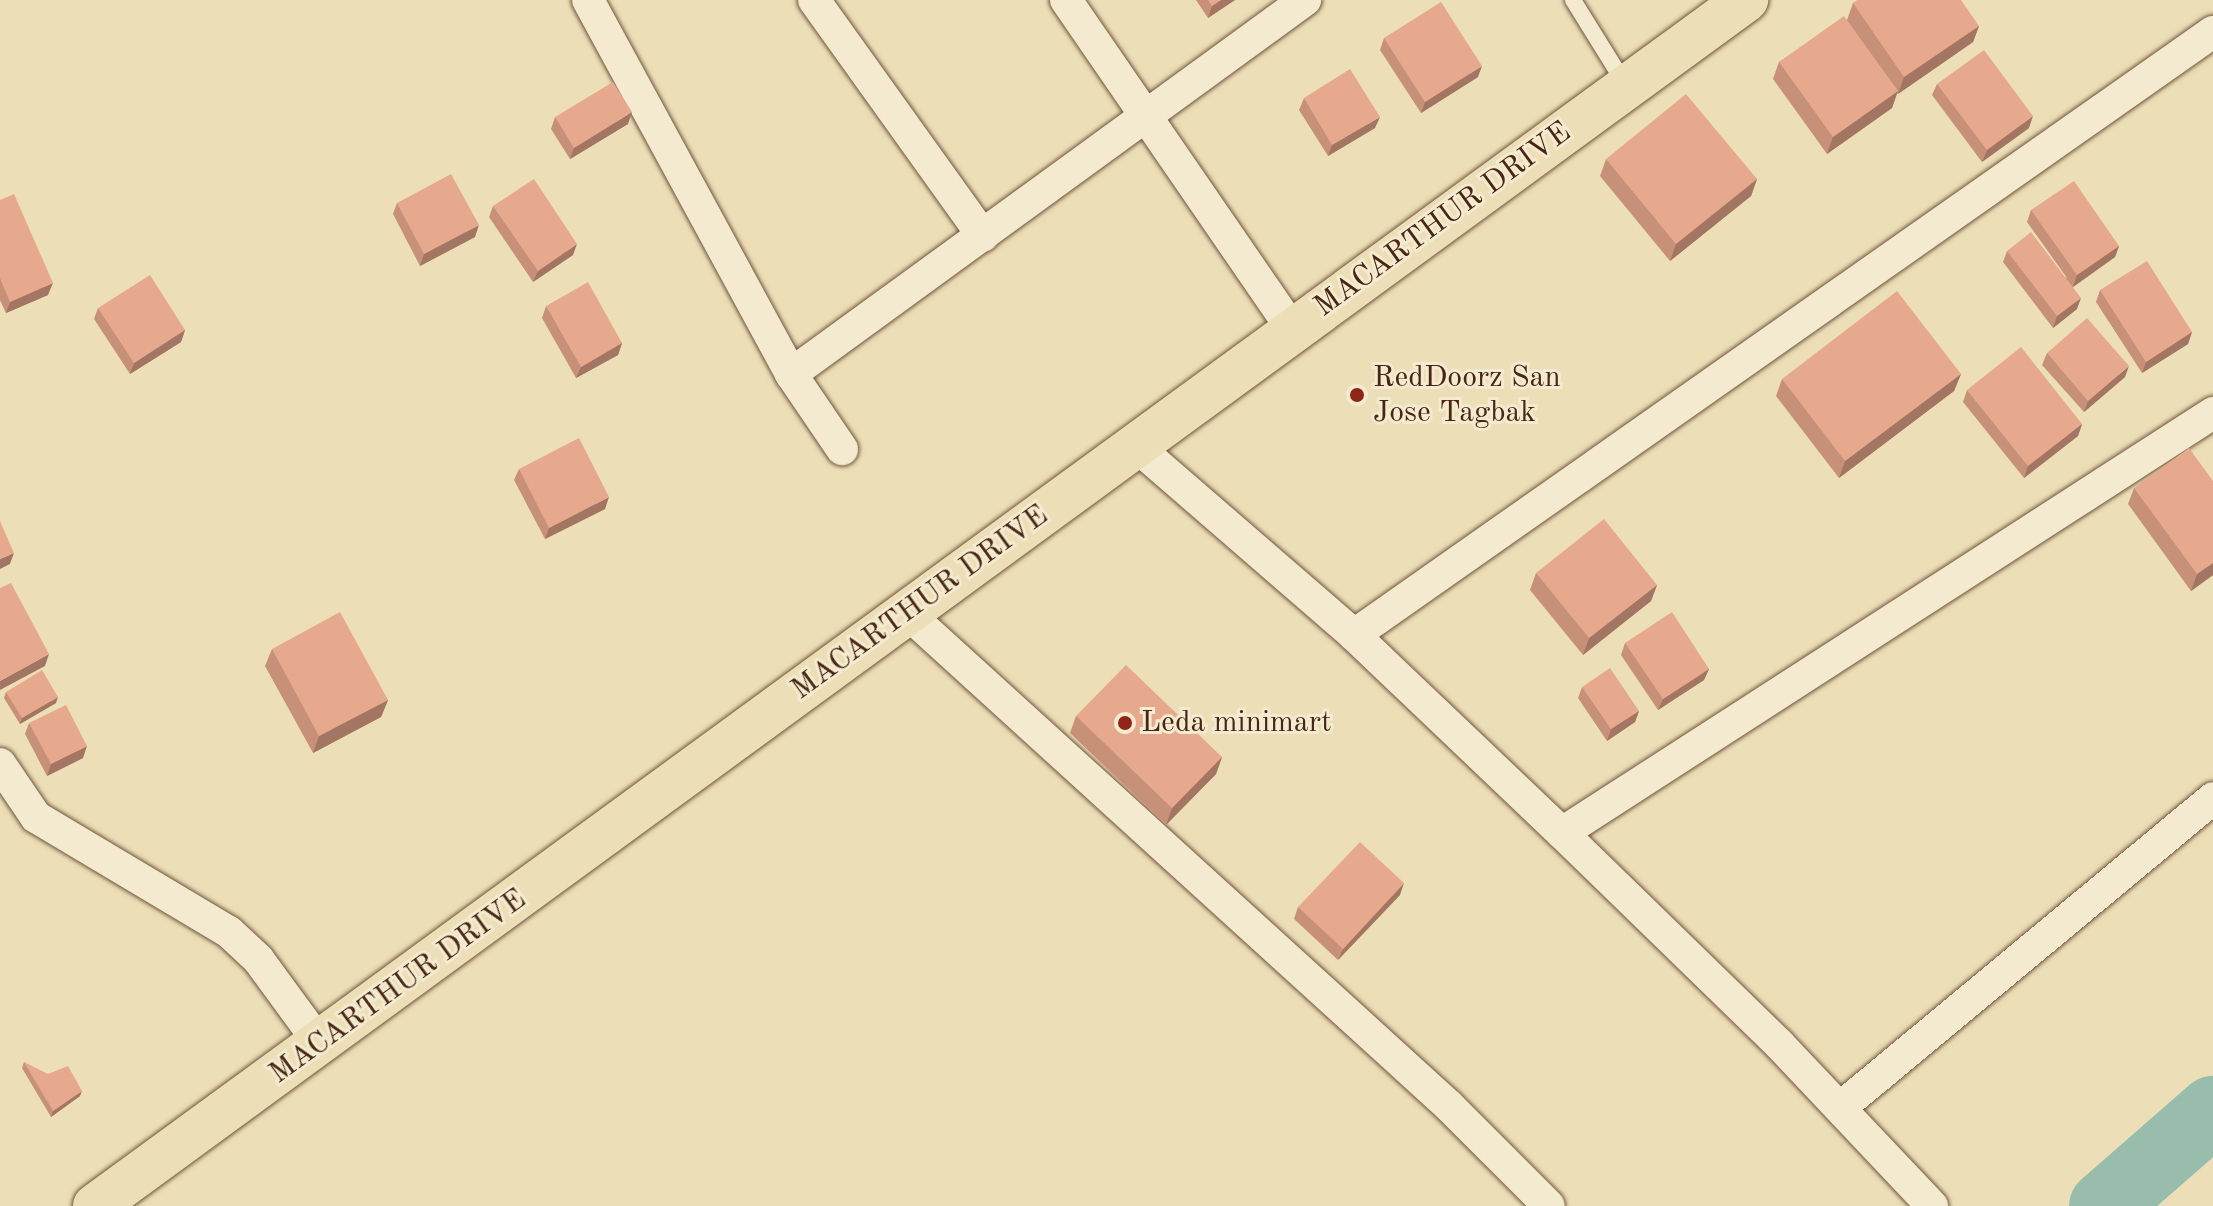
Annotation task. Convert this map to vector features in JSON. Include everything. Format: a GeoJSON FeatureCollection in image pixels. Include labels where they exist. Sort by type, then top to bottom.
{"type":"FeatureCollection","features":[{"type":"Feature","properties":{"kind":"main road","name":"MACARTHUR DRIVE"},"geometry":{"type":"LineString","coordinates":[[95,1206],[321,1045],[906,612],[1746,0]]}},
{"type":"Feature","properties":{"kind":"street"},"geometry":{"type":"LineString","coordinates":[[588,0],[791,374],[842,449]]}},
{"type":"Feature","properties":{"kind":"street"},"geometry":{"type":"LineString","coordinates":[[814,0],[983,236]]}},
{"type":"Feature","properties":{"kind":"street"},"geometry":{"type":"LineString","coordinates":[[1066,0],[1292,329]]}},
{"type":"Feature","properties":{"kind":"street"},"geometry":{"type":"LineString","coordinates":[[791,374],[1149,117],[1304,0]]}},
{"type":"Feature","properties":{"kind":"street"},"geometry":{"type":"LineString","coordinates":[[1354,635],[2213,32]]}},
{"type":"Feature","properties":{"kind":"street"},"geometry":{"type":"LineString","coordinates":[[1562,833],[2213,413]]}},
{"type":"Feature","properties":{"kind":"street"},"geometry":{"type":"LineString","coordinates":[[1136,446],[1354,635],[1562,833],[1840,1108],[1932,1206]]}},
{"type":"Feature","properties":{"kind":"street"},"geometry":{"type":"LineString","coordinates":[[906,612],[1449,1106],[1549,1206]]}},
{"type":"Feature","properties":{"kind":"street"},"geometry":{"type":"LineString","coordinates":[[0,764],[18,798],[36,817],[229,932],[258,959],[321,1045]]}},
{"type":"Feature","properties":{"kind":"street"},"geometry":{"type":"LineString","coordinates":[[1840,1108],[2213,798]]}},
{"type":"Feature","properties":{"kind":"lane"},"geometry":{"type":"LineString","coordinates":[[1573,0],[1627,87]]}},
{"type":"Feature","properties":{"kind":"building"},"geometry":{"type":"Polygon","coordinates":[[[1857,0],[1961,0],[1979,26],[1904,77],[1853,3],[1857,0]]]}},
{"type":"Feature","properties":{"kind":"building"},"geometry":{"type":"Polygon","coordinates":[[[1441,2],[1482,66],[1425,102],[1384,38],[1441,2]]]}},
{"type":"Feature","properties":{"kind":"building"},"geometry":{"type":"Polygon","coordinates":[[[1844,16],[1898,91],[1833,137],[1779,62],[1844,16]]]}},
{"type":"Feature","properties":{"kind":"building"},"geometry":{"type":"Polygon","coordinates":[[[1984,50],[2033,116],[1987,150],[1937,84],[1984,50]]]}},
{"type":"Feature","properties":{"kind":"building"},"geometry":{"type":"Polygon","coordinates":[[[1350,69],[1380,117],[1332,145],[1304,98],[1350,69]]]}},
{"type":"Feature","properties":{"kind":"building"},"geometry":{"type":"Polygon","coordinates":[[[613,82],[632,112],[574,148],[555,117],[613,82]]]}},
{"type":"Feature","properties":{"kind":"building"},"geometry":{"type":"Polygon","coordinates":[[[1686,94],[1757,179],[1676,244],[1606,159],[1686,94]]]}},
{"type":"Feature","properties":{"kind":"building"},"geometry":{"type":"Polygon","coordinates":[[[451,174],[479,225],[424,254],[397,203],[451,174]]]}},
{"type":"Feature","properties":{"kind":"building"},"geometry":{"type":"Polygon","coordinates":[[[534,179],[577,244],[538,271],[493,206],[534,179]]]}},
{"type":"Feature","properties":{"kind":"building"},"geometry":{"type":"Polygon","coordinates":[[[2074,181],[2119,246],[2077,275],[2031,210],[2074,181]]]}},
{"type":"Feature","properties":{"kind":"building"},"geometry":{"type":"Polygon","coordinates":[[[14,194],[53,283],[10,302],[0,278],[0,200],[14,194]]]}},
{"type":"Feature","properties":{"kind":"building"},"geometry":{"type":"Polygon","coordinates":[[[2031,232],[2081,298],[2057,316],[2007,251],[2031,232]]]}},
{"type":"Feature","properties":{"kind":"building"},"geometry":{"type":"Polygon","coordinates":[[[2147,261],[2192,332],[2146,362],[2100,290],[2147,261]]]}},
{"type":"Feature","properties":{"kind":"building"},"geometry":{"type":"Polygon","coordinates":[[[150,275],[185,330],[134,363],[98,308],[150,275]]]}},
{"type":"Feature","properties":{"kind":"building"},"geometry":{"type":"Polygon","coordinates":[[[588,282],[622,343],[581,367],[546,306],[588,282]]]}},
{"type":"Feature","properties":{"kind":"building"},"geometry":{"type":"Polygon","coordinates":[[[1897,291],[1961,374],[1845,461],[1782,379],[1897,291]]]}},
{"type":"Feature","properties":{"kind":"building"},"geometry":{"type":"Polygon","coordinates":[[[2087,318],[2129,366],[2088,401],[2047,353],[2087,318]]]}},
{"type":"Feature","properties":{"kind":"building"},"geometry":{"type":"Polygon","coordinates":[[[2021,347],[2082,424],[2028,466],[1967,390],[2021,347]]]}},
{"type":"Feature","properties":{"kind":"building"},"geometry":{"type":"Polygon","coordinates":[[[579,438],[609,497],[549,528],[519,469],[579,438]]]}},
{"type":"Feature","properties":{"kind":"building"},"geometry":{"type":"Polygon","coordinates":[[[2189,448],[2213,481],[2213,563],[2197,574],[2134,488],[2189,448]]]}},
{"type":"Feature","properties":{"kind":"building"},"geometry":{"type":"Polygon","coordinates":[[[1604,519],[1657,585],[1589,638],[1536,573],[1604,519]]]}},
{"type":"Feature","properties":{"kind":"building"},"geometry":{"type":"Polygon","coordinates":[[[0,521],[14,553],[0,559],[0,521]]]}},
{"type":"Feature","properties":{"kind":"building"},"geometry":{"type":"Polygon","coordinates":[[[11,583],[49,654],[0,681],[0,588],[11,583]]]}},
{"type":"Feature","properties":{"kind":"building"},"geometry":{"type":"Polygon","coordinates":[[[340,612],[388,700],[319,736],[272,649],[340,612]]]}},
{"type":"Feature","properties":{"kind":"building"},"geometry":{"type":"Polygon","coordinates":[[[1672,612],[1709,669],[1663,699],[1625,643],[1672,612]]]}},
{"type":"Feature","properties":{"kind":"building"},"geometry":{"type":"Polygon","coordinates":[[[1126,665],[1222,757],[1172,808],[1076,716],[1126,665]]]}},
{"type":"Feature","properties":{"kind":"building"},"geometry":{"type":"Polygon","coordinates":[[[1610,668],[1639,711],[1611,729],[1582,687],[1610,668]]]}},
{"type":"Feature","properties":{"kind":"building"},"geometry":{"type":"Polygon","coordinates":[[[42,670],[58,697],[22,718],[6,692],[42,670]]]}},
{"type":"Feature","properties":{"kind":"building"},"geometry":{"type":"Polygon","coordinates":[[[66,705],[87,746],[51,764],[29,723],[66,705]]]}},
{"type":"Feature","properties":{"kind":"building"},"geometry":{"type":"Polygon","coordinates":[[[1360,842],[1404,883],[1343,949],[1298,907],[1360,842]]]}},
{"type":"Feature","properties":{"kind":"building"},"geometry":{"type":"Polygon","coordinates":[[[24,1062],[48,1074],[68,1066],[82,1091],[53,1111],[24,1062]]]}},
{"type":"Feature","properties":{"kind":"waterway"},"geometry":{"type":"LineString","coordinates":[[2104,1206],[2213,1111]]}},
{"type":"Feature","properties":{"kind":"place","name":"RedDoorz San Jose Tagbak"},"geometry":{"type":"Point","coordinates":[1357,395]}},
{"type":"Feature","properties":{"kind":"place","name":"Leda minimart"},"geometry":{"type":"Point","coordinates":[1125,723]}}]}
